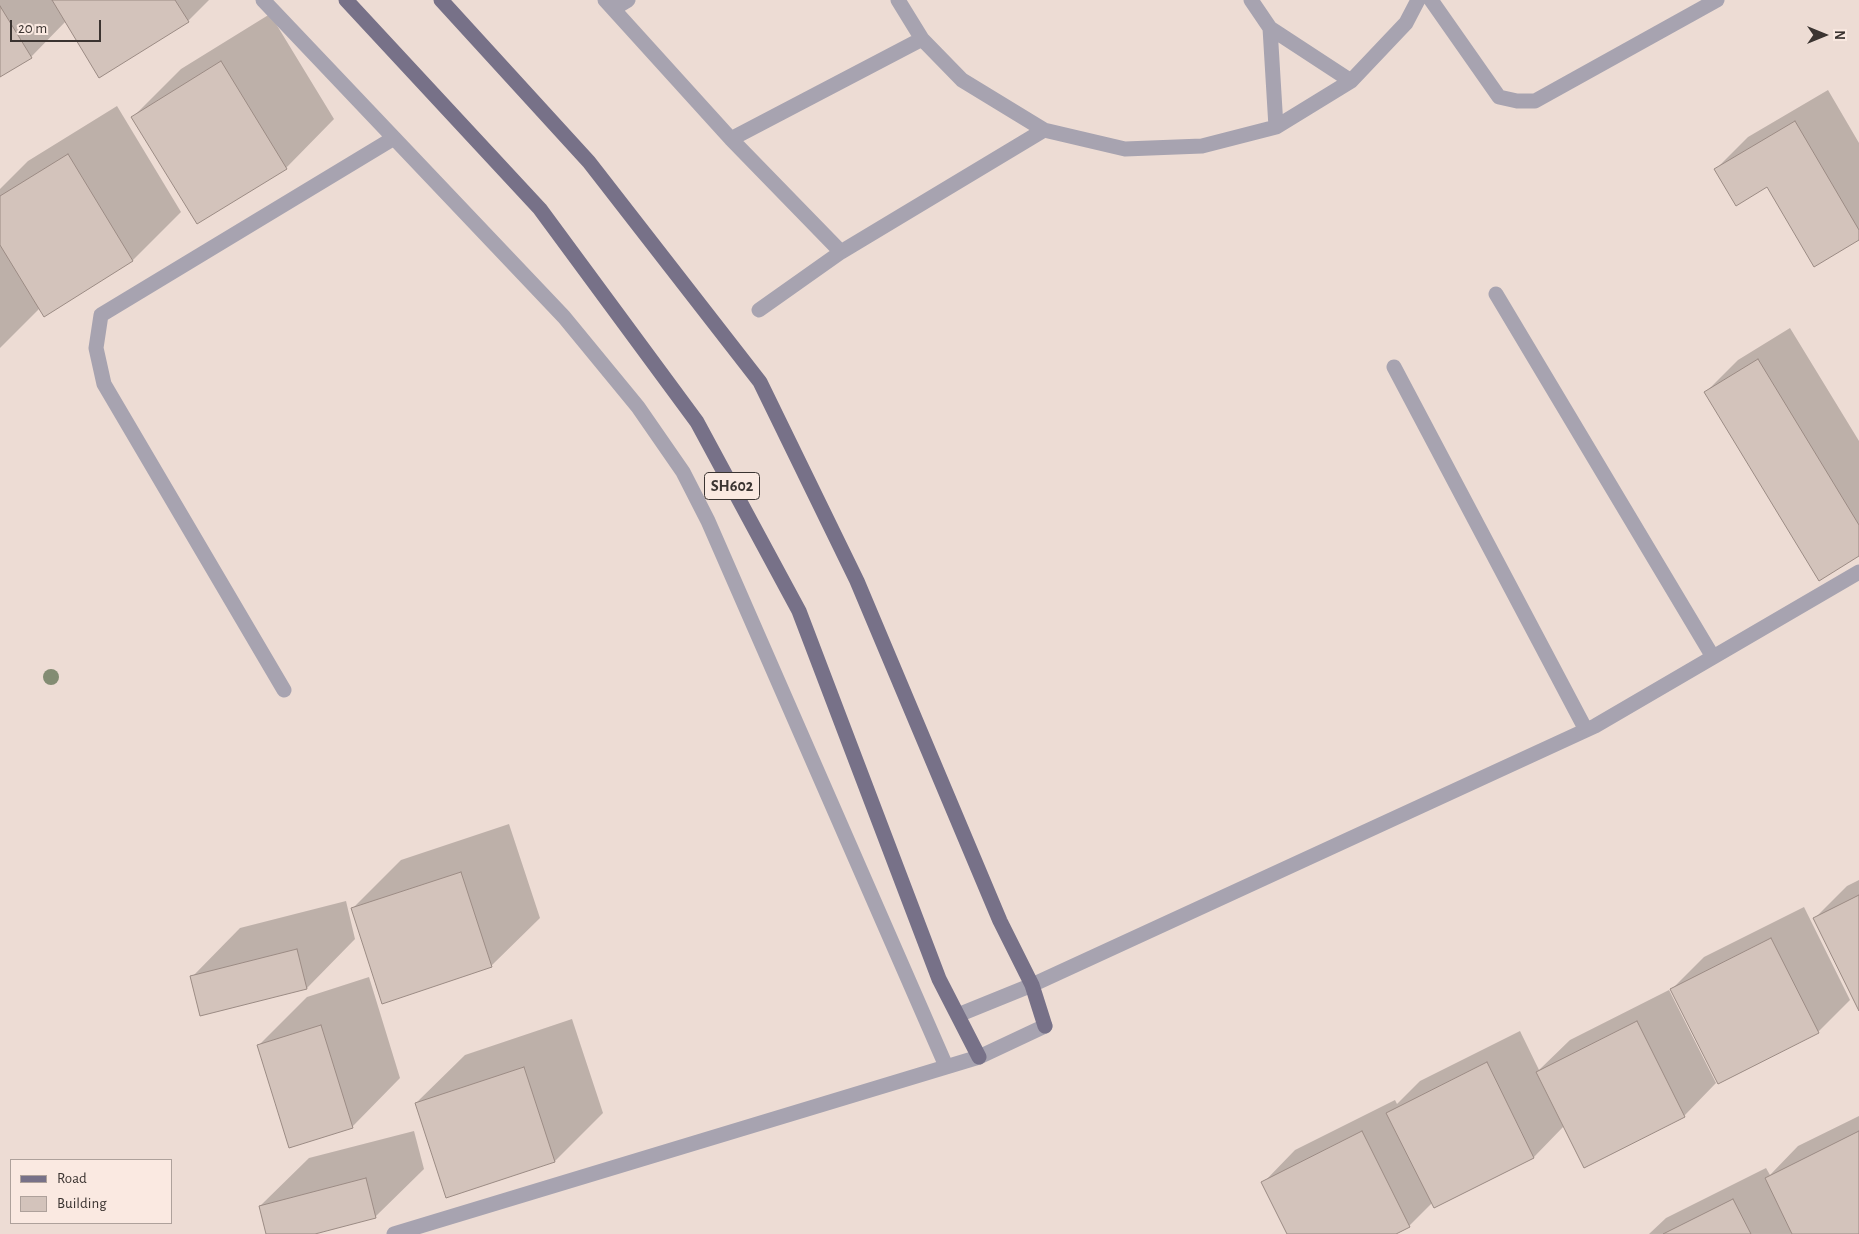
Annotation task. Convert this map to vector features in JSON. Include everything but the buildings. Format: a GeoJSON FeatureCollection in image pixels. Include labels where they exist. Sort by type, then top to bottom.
{"type":"FeatureCollection","features":[{"type":"Feature","properties":{"kind":"main road","name":"SH602"},"geometry":{"type":"LineString","coordinates":[[346,0],[540,209],[697,422],[799,611],[939,979],[979,1057]]}},
{"type":"Feature","properties":{"kind":"main road"},"geometry":{"type":"LineString","coordinates":[[441,0],[589,162],[760,382],[857,581],[1000,921],[1032,984],[1045,1026]]}},
{"type":"Feature","properties":{"kind":"street"},"geometry":{"type":"LineString","coordinates":[[263,0],[564,317],[638,408],[683,472],[708,521],[946,1066]]}},
{"type":"Feature","properties":{"kind":"street"},"geometry":{"type":"LineString","coordinates":[[628,0],[609,5],[731,139],[841,252]]}},
{"type":"Feature","properties":{"kind":"street"},"geometry":{"type":"LineString","coordinates":[[898,0],[922,39],[962,80],[1044,130],[1125,149],[1202,146],[1276,127],[1351,81],[1406,23],[1418,0]]}},
{"type":"Feature","properties":{"kind":"street"},"geometry":{"type":"LineString","coordinates":[[1251,0],[1270,28],[1351,81]]}},
{"type":"Feature","properties":{"kind":"street"},"geometry":{"type":"LineString","coordinates":[[1431,0],[1499,97],[1517,101],[1536,101],[1717,0]]}},
{"type":"Feature","properties":{"kind":"street"},"geometry":{"type":"LineString","coordinates":[[1270,28],[1276,127]]}},
{"type":"Feature","properties":{"kind":"street"},"geometry":{"type":"LineString","coordinates":[[731,139],[922,39]]}},
{"type":"Feature","properties":{"kind":"street"},"geometry":{"type":"LineString","coordinates":[[759,310],[841,252],[1044,130]]}},
{"type":"Feature","properties":{"kind":"street"},"geometry":{"type":"LineString","coordinates":[[284,690],[104,384],[96,348],[101,315],[394,138]]}},
{"type":"Feature","properties":{"kind":"street"},"geometry":{"type":"LineString","coordinates":[[1496,294],[1713,658]]}},
{"type":"Feature","properties":{"kind":"street"},"geometry":{"type":"LineString","coordinates":[[1394,367],[1586,730]]}},
{"type":"Feature","properties":{"kind":"street"},"geometry":{"type":"LineString","coordinates":[[958,1015],[1032,984],[1586,730],[1859,572]]}},
{"type":"Feature","properties":{"kind":"street"},"geometry":{"type":"LineString","coordinates":[[394,1234],[979,1057],[1045,1026]]}}]}
